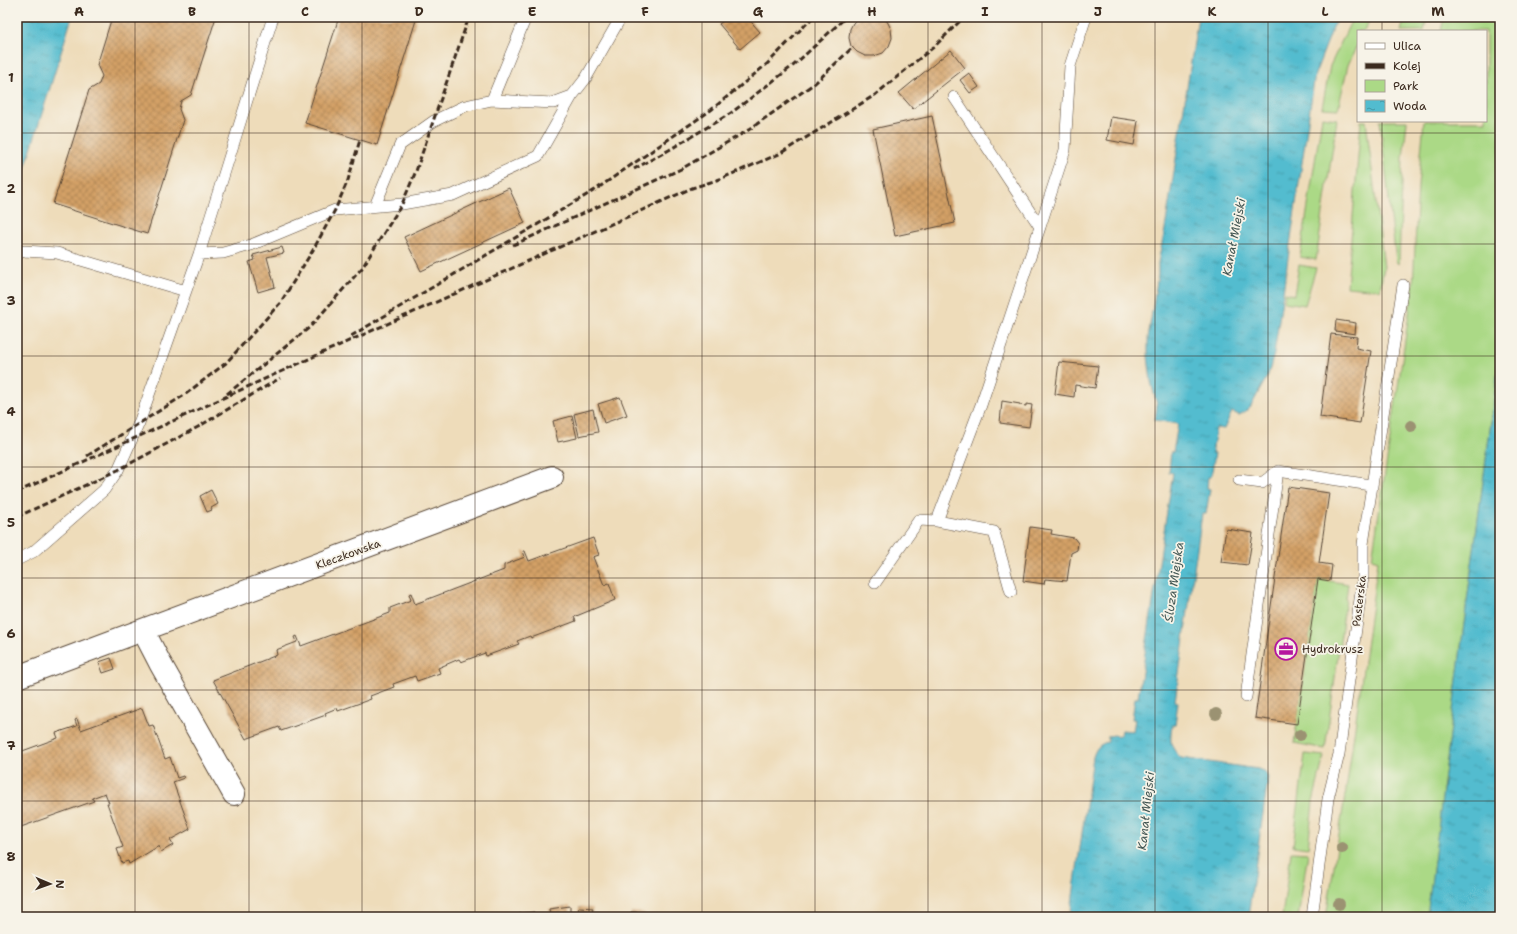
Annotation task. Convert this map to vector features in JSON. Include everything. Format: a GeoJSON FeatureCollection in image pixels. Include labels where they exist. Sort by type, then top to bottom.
{"type":"FeatureCollection","features":[{"type":"Feature","properties":{"kind":"street","name":"Kleczkowska"},"geometry":{"type":"LineString","coordinates":[[17,677],[552,477]]}},
{"type":"Feature","properties":{"kind":"street"},"geometry":{"type":"LineString","coordinates":[[143,630],[234,794]]}},
{"type":"Feature","properties":{"kind":"lane"},"geometry":{"type":"LineString","coordinates":[[17,560],[33,552],[104,490],[118,470],[139,423],[199,254],[273,17]]}},
{"type":"Feature","properties":{"kind":"lane"},"geometry":{"type":"LineString","coordinates":[[492,100],[526,17]]}},
{"type":"Feature","properties":{"kind":"lane"},"geometry":{"type":"LineString","coordinates":[[199,254],[223,253],[251,245],[335,210],[402,204],[453,195],[538,156],[572,96],[586,78],[621,17]]}},
{"type":"Feature","properties":{"kind":"lane"},"geometry":{"type":"LineString","coordinates":[[937,521],[980,405],[1065,150],[1070,66],[1086,17]]}},
{"type":"Feature","properties":{"kind":"lane"},"geometry":{"type":"LineString","coordinates":[[375,206],[400,145],[434,122],[465,106],[492,100],[553,103],[572,96]]}},
{"type":"Feature","properties":{"kind":"lane"},"geometry":{"type":"LineString","coordinates":[[954,97],[1040,227]]}},
{"type":"Feature","properties":{"kind":"lane"},"geometry":{"type":"LineString","coordinates":[[17,254],[24,251],[57,253],[186,291]]}},
{"type":"Feature","properties":{"kind":"lane","name":"Pasterska"},"geometry":{"type":"LineString","coordinates":[[1312,917],[1328,799],[1339,754],[1362,576],[1363,544],[1403,285]]}},
{"type":"Feature","properties":{"kind":"lane"},"geometry":{"type":"LineString","coordinates":[[1239,480],[1262,483],[1278,471],[1372,485]]}},
{"type":"Feature","properties":{"kind":"lane"},"geometry":{"type":"LineString","coordinates":[[1246,697],[1278,471]]}},
{"type":"Feature","properties":{"kind":"lane"},"geometry":{"type":"LineString","coordinates":[[875,583],[919,520],[937,521],[994,532],[1011,592]]}},
{"type":"Feature","properties":{"kind":"green space"},"geometry":{"type":"Polygon","coordinates":[[[1353,17],[1371,17],[1364,30],[1357,30],[1357,45],[1348,65],[1338,109],[1322,108],[1330,66],[1353,17]]]}},
{"type":"Feature","properties":{"kind":"green space"},"geometry":{"type":"Polygon","coordinates":[[[1405,17],[1427,17],[1424,30],[1401,30],[1405,17]]]}},
{"type":"Feature","properties":{"kind":"green space"},"geometry":{"type":"Polygon","coordinates":[[[1444,17],[1500,17],[1500,355],[1429,902],[1427,917],[1326,917],[1348,777],[1378,561],[1372,559],[1413,287],[1418,186],[1424,122],[1487,122],[1487,30],[1441,30],[1444,17]]]}},
{"type":"Feature","properties":{"kind":"green space"},"geometry":{"type":"Polygon","coordinates":[[[1322,117],[1337,119],[1316,260],[1300,257],[1322,117]]]}},
{"type":"Feature","properties":{"kind":"green space"},"geometry":{"type":"Polygon","coordinates":[[[1361,122],[1366,122],[1384,267],[1380,290],[1347,287],[1361,122]]]}},
{"type":"Feature","properties":{"kind":"green space"},"geometry":{"type":"Polygon","coordinates":[[[1380,122],[1407,122],[1403,158],[1398,264],[1396,261],[1380,122]]]}},
{"type":"Feature","properties":{"kind":"green space"},"geometry":{"type":"Polygon","coordinates":[[[1299,265],[1316,268],[1305,305],[1284,302],[1285,293],[1294,295],[1299,265]]]}},
{"type":"Feature","properties":{"kind":"green space"},"geometry":{"type":"Polygon","coordinates":[[[1318,579],[1348,584],[1325,749],[1294,743],[1318,579]]]}},
{"type":"Feature","properties":{"kind":"green space"},"geometry":{"type":"Polygon","coordinates":[[[1305,754],[1324,756],[1313,802],[1308,848],[1293,846],[1305,754]]]}},
{"type":"Feature","properties":{"kind":"green space"},"geometry":{"type":"Polygon","coordinates":[[[1291,852],[1308,853],[1298,917],[1282,917],[1291,852]]]}},
{"type":"Feature","properties":{"kind":"water"},"geometry":{"type":"Polygon","coordinates":[[[17,17],[72,17],[17,194],[17,17]]]}},
{"type":"Feature","properties":{"kind":"water"},"geometry":{"type":"Polygon","coordinates":[[[1198,17],[1337,17],[1315,74],[1274,354],[1268,375],[1250,408],[1239,415],[1232,412],[1224,429],[1216,428],[1212,453],[1215,453],[1211,477],[1208,477],[1207,488],[1210,489],[1206,514],[1202,514],[1175,701],[1178,702],[1175,725],[1172,725],[1171,735],[1172,747],[1181,758],[1258,769],[1265,772],[1268,779],[1248,917],[1070,917],[1095,751],[1102,744],[1108,742],[1108,736],[1115,735],[1117,737],[1121,734],[1122,730],[1133,731],[1135,719],[1132,719],[1135,698],[1138,698],[1173,473],[1169,472],[1171,452],[1173,452],[1178,424],[1155,420],[1157,405],[1151,382],[1148,356],[1148,338],[1158,275],[1158,263],[1165,229],[1198,17]]]}},
{"type":"Feature","properties":{"kind":"water"},"geometry":{"type":"Polygon","coordinates":[[[1500,355],[1500,917],[1427,917],[1464,624],[1500,355]]]}},
{"type":"Feature","properties":{"kind":"building"},"geometry":{"type":"Polygon","coordinates":[[[112,17],[216,17],[191,95],[181,101],[179,109],[183,120],[147,234],[53,204],[89,90],[99,84],[102,76],[97,65],[112,17]]]}},
{"type":"Feature","properties":{"kind":"building"},"geometry":{"type":"Polygon","coordinates":[[[339,17],[417,17],[377,145],[305,123],[339,17]]]}},
{"type":"Feature","properties":{"kind":"building"},"geometry":{"type":"Polygon","coordinates":[[[728,17],[747,17],[760,32],[740,49],[719,24],[728,17]]]}},
{"type":"Feature","properties":{"kind":"building"},"geometry":{"type":"Polygon","coordinates":[[[859,17],[882,17],[887,21],[891,29],[892,38],[889,46],[883,53],[874,56],[865,56],[857,52],[851,46],[849,38],[850,29],[859,17]]]}},
{"type":"Feature","properties":{"kind":"building"},"geometry":{"type":"Polygon","coordinates":[[[951,50],[965,68],[913,109],[899,93],[951,50]]]}},
{"type":"Feature","properties":{"kind":"building"},"geometry":{"type":"Polygon","coordinates":[[[969,73],[979,87],[970,93],[960,80],[969,73]]]}},
{"type":"Feature","properties":{"kind":"building"},"geometry":{"type":"Polygon","coordinates":[[[932,116],[955,223],[895,236],[873,129],[932,116]]]}},
{"type":"Feature","properties":{"kind":"building"},"geometry":{"type":"Polygon","coordinates":[[[1111,117],[1138,121],[1134,145],[1107,140],[1111,117]]]}},
{"type":"Feature","properties":{"kind":"building"},"geometry":{"type":"Polygon","coordinates":[[[509,188],[525,223],[421,271],[404,237],[509,188]]]}},
{"type":"Feature","properties":{"kind":"building"},"geometry":{"type":"Polygon","coordinates":[[[282,247],[284,253],[267,257],[275,287],[258,292],[249,262],[255,260],[253,255],[282,247]]]}},
{"type":"Feature","properties":{"kind":"building"},"geometry":{"type":"Polygon","coordinates":[[[1336,320],[1356,323],[1355,334],[1335,331],[1336,320]]]}},
{"type":"Feature","properties":{"kind":"building"},"geometry":{"type":"Polygon","coordinates":[[[1331,334],[1357,337],[1356,348],[1371,351],[1360,423],[1320,417],[1331,334]]]}},
{"type":"Feature","properties":{"kind":"building"},"geometry":{"type":"Polygon","coordinates":[[[1059,362],[1098,366],[1095,388],[1075,385],[1074,397],[1055,394],[1059,362]]]}},
{"type":"Feature","properties":{"kind":"building"},"geometry":{"type":"Polygon","coordinates":[[[620,397],[627,415],[604,423],[598,404],[620,397]]]}},
{"type":"Feature","properties":{"kind":"building"},"geometry":{"type":"Polygon","coordinates":[[[1002,401],[1026,406],[1026,404],[1032,405],[1029,427],[1000,423],[1002,401]]]}},
{"type":"Feature","properties":{"kind":"building"},"geometry":{"type":"Polygon","coordinates":[[[593,409],[598,432],[579,436],[574,414],[593,409]]]}},
{"type":"Feature","properties":{"kind":"building"},"geometry":{"type":"Polygon","coordinates":[[[572,416],[577,438],[558,442],[553,421],[572,416]]]}},
{"type":"Feature","properties":{"kind":"building","name":"Hydrokrusz"},"geometry":{"type":"Polygon","coordinates":[[[1288,487],[1329,493],[1319,563],[1332,565],[1330,581],[1318,579],[1297,724],[1255,718],[1288,487]]]}},
{"type":"Feature","properties":{"kind":"building"},"geometry":{"type":"Polygon","coordinates":[[[211,490],[218,504],[211,508],[212,510],[207,512],[200,496],[211,490]]]}},
{"type":"Feature","properties":{"kind":"building"},"geometry":{"type":"Polygon","coordinates":[[[1030,527],[1052,530],[1051,534],[1074,538],[1078,543],[1077,550],[1071,553],[1067,581],[1045,579],[1044,584],[1023,581],[1030,527]]]}},
{"type":"Feature","properties":{"kind":"building"},"geometry":{"type":"Polygon","coordinates":[[[1226,529],[1253,533],[1248,565],[1221,562],[1226,529]]]}},
{"type":"Feature","properties":{"kind":"building"},"geometry":{"type":"Polygon","coordinates":[[[593,538],[599,555],[593,557],[604,585],[609,583],[615,600],[574,617],[576,621],[531,638],[530,636],[517,641],[519,644],[486,656],[485,653],[461,662],[459,659],[438,668],[440,673],[417,681],[415,676],[393,684],[394,687],[370,696],[371,699],[338,711],[337,708],[325,713],[326,715],[281,731],[279,727],[246,739],[213,680],[277,655],[276,650],[297,642],[295,637],[297,636],[301,646],[390,613],[390,608],[411,600],[409,594],[411,593],[415,604],[504,570],[504,565],[525,557],[523,551],[525,551],[529,561],[593,538]]]}},
{"type":"Feature","properties":{"kind":"building"},"geometry":{"type":"Polygon","coordinates":[[[111,658],[115,669],[103,673],[99,662],[111,658]]]}},
{"type":"Feature","properties":{"kind":"building"},"geometry":{"type":"Polygon","coordinates":[[[142,708],[149,726],[153,725],[165,759],[170,757],[177,778],[183,776],[184,778],[173,782],[190,829],[170,840],[173,845],[161,852],[159,846],[129,864],[128,861],[122,863],[117,849],[123,847],[107,803],[109,803],[105,793],[92,798],[94,801],[18,828],[17,753],[58,738],[56,733],[77,726],[75,720],[77,719],[81,730],[142,708]]]}},
{"type":"Feature","properties":{"kind":"building"},"geometry":{"type":"Polygon","coordinates":[[[570,906],[570,912],[578,913],[579,907],[593,908],[592,914],[610,917],[544,917],[550,915],[549,909],[570,906]]]}},
{"type":"Feature","properties":{"kind":"building"},"geometry":{"type":"Polygon","coordinates":[[[534,912],[534,917],[520,917],[519,914],[534,912]]]}},
{"type":"Feature","properties":{"kind":"building"},"geometry":{"type":"Polygon","coordinates":[[[631,912],[645,913],[645,917],[631,917],[631,912]]]}},
{"type":"Feature","properties":{"kind":"railway"},"geometry":{"type":"LineString","coordinates":[[227,394],[310,327],[362,268],[402,204],[416,171],[469,17]]}},
{"type":"Feature","properties":{"kind":"railway"},"geometry":{"type":"LineString","coordinates":[[351,336],[595,190],[711,110],[767,64],[813,17]]}},
{"type":"Feature","properties":{"kind":"railway"},"geometry":{"type":"LineString","coordinates":[[634,169],[731,113],[794,65],[846,17]]}},
{"type":"Feature","properties":{"kind":"railway"},"geometry":{"type":"LineString","coordinates":[[17,492],[313,357],[692,188],[720,179],[779,154],[875,95],[936,45],[964,17]]}},
{"type":"Feature","properties":{"kind":"railway"},"geometry":{"type":"LineString","coordinates":[[513,245],[681,169],[747,131],[815,83],[853,47]]}},
{"type":"Feature","properties":{"kind":"railway"},"geometry":{"type":"LineString","coordinates":[[87,456],[183,396],[226,363],[281,302],[313,250],[335,210],[348,180],[360,140]]}},
{"type":"Feature","properties":{"kind":"railway"},"geometry":{"type":"LineString","coordinates":[[17,517],[118,470],[198,427],[280,378]]}},
{"type":"Feature","properties":{"kind":"place","name":"Hydrokrusz"},"geometry":{"type":"Point","coordinates":[1286,649]}},
{"type":"Feature","properties":{"kind":"water label","name":"Kanał Miejski"},"geometry":{"type":"Point","coordinates":[1234,237]}},
{"type":"Feature","properties":{"kind":"water label","name":"Śluza Miejska"},"geometry":{"type":"Point","coordinates":[1174,582]}},
{"type":"Feature","properties":{"kind":"water label","name":"Kanał Miejski"},"geometry":{"type":"Point","coordinates":[1146,811]}}]}
